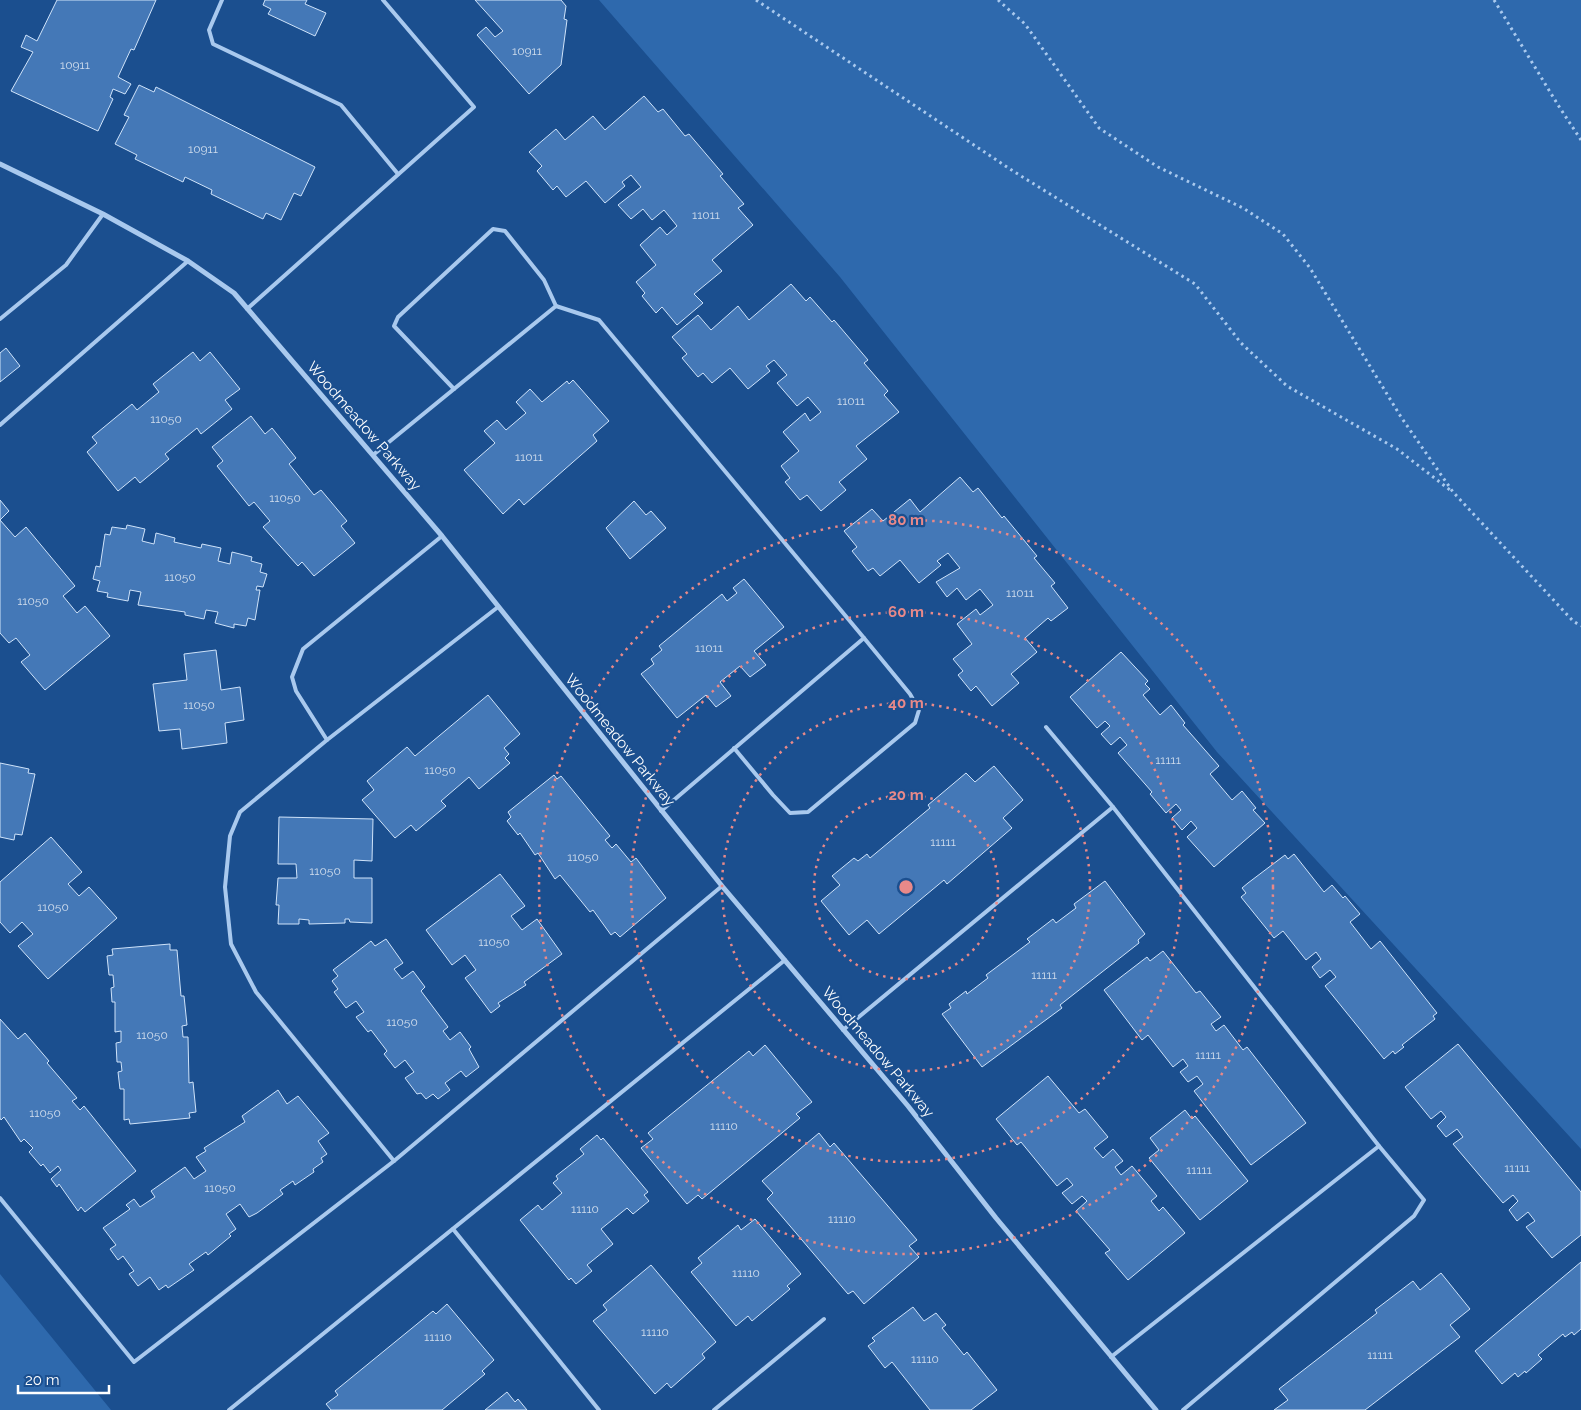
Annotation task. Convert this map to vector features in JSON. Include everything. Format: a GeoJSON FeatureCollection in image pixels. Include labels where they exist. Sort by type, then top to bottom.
{"type":"FeatureCollection","features":[{"type":"Feature","properties":{"kind":"street","name":"Woodmeadow Parkway"},"geometry":{"type":"LineString","coordinates":[[0,164],[103,214],[188,261],[234,294],[442,536],[722,886],[908,1106],[996,1218],[1156,1410]]}},
{"type":"Feature","properties":{"kind":"lane"},"geometry":{"type":"LineString","coordinates":[[222,0],[209,30],[212,44],[341,105],[398,174]]}},
{"type":"Feature","properties":{"kind":"lane"},"geometry":{"type":"LineString","coordinates":[[247,309],[474,106],[382,0]]}},
{"type":"Feature","properties":{"kind":"lane"},"geometry":{"type":"LineString","coordinates":[[0,318],[66,265],[103,214]]}},
{"type":"Feature","properties":{"kind":"lane"},"geometry":{"type":"LineString","coordinates":[[454,389],[394,326],[398,316],[493,229],[505,231],[544,280],[556,306],[599,320],[910,694],[919,710],[916,724],[808,812],[790,813],[734,748]]}},
{"type":"Feature","properties":{"kind":"lane"},"geometry":{"type":"LineString","coordinates":[[0,425],[188,261]]}},
{"type":"Feature","properties":{"kind":"lane"},"geometry":{"type":"LineString","coordinates":[[373,455],[556,306]]}},
{"type":"Feature","properties":{"kind":"lane"},"geometry":{"type":"LineString","coordinates":[[327,740],[296,691],[292,677],[303,649],[442,536]]}},
{"type":"Feature","properties":{"kind":"lane"},"geometry":{"type":"LineString","coordinates":[[394,1161],[256,992],[231,944],[226,887],[230,836],[240,812],[327,740],[498,607]]}},
{"type":"Feature","properties":{"kind":"lane"},"geometry":{"type":"LineString","coordinates":[[661,810],[864,638]]}},
{"type":"Feature","properties":{"kind":"lane"},"geometry":{"type":"LineString","coordinates":[[1046,727],[1113,807],[1379,1146],[1424,1200],[1414,1216],[1183,1410]]}},
{"type":"Feature","properties":{"kind":"lane"},"geometry":{"type":"LineString","coordinates":[[843,1030],[1113,807]]}},
{"type":"Feature","properties":{"kind":"lane"},"geometry":{"type":"LineString","coordinates":[[0,1198],[134,1362],[394,1161],[722,886]]}},
{"type":"Feature","properties":{"kind":"lane"},"geometry":{"type":"LineString","coordinates":[[229,1410],[785,960]]}},
{"type":"Feature","properties":{"kind":"lane"},"geometry":{"type":"LineString","coordinates":[[1111,1357],[1379,1146]]}},
{"type":"Feature","properties":{"kind":"lane"},"geometry":{"type":"LineString","coordinates":[[453,1229],[599,1410]]}},
{"type":"Feature","properties":{"kind":"lane"},"geometry":{"type":"LineString","coordinates":[[714,1410],[824,1319]]}},
{"type":"Feature","properties":{"kind":"path"},"geometry":{"type":"LineString","coordinates":[[756,0],[1013,171],[1195,284],[1241,343],[1286,386],[1397,449],[1453,492]]}},
{"type":"Feature","properties":{"kind":"path"},"geometry":{"type":"LineString","coordinates":[[998,0],[1025,24],[1099,128],[1158,167],[1242,208],[1283,234],[1310,268],[1401,417],[1453,492],[1572,620],[1581,626]]}},
{"type":"Feature","properties":{"kind":"path"},"geometry":{"type":"LineString","coordinates":[[1494,0],[1581,140]]}},
{"type":"Feature","properties":{"kind":"shaded area"},"geometry":{"type":"Polygon","coordinates":[[[599,0],[1581,0],[1581,1149],[1217,752],[840,277],[599,0]]]}},
{"type":"Feature","properties":{"kind":"shaded area"},"geometry":{"type":"Polygon","coordinates":[[[0,1274],[111,1410],[0,1410],[0,1274]]]}},
{"type":"Feature","properties":{"kind":"building"},"geometry":{"type":"Polygon","coordinates":[[[57,0],[156,0],[134,50],[131,49],[118,77],[131,84],[125,94],[113,89],[110,97],[113,99],[98,131],[11,91],[33,52],[21,47],[26,35],[37,41],[57,0]]]}},
{"type":"Feature","properties":{"kind":"building"},"geometry":{"type":"Polygon","coordinates":[[[265,0],[307,0],[305,4],[326,13],[315,36],[268,14],[271,9],[263,5],[265,0]]]}},
{"type":"Feature","properties":{"kind":"building"},"geometry":{"type":"Polygon","coordinates":[[[475,0],[561,0],[566,6],[564,19],[567,20],[561,65],[529,94],[477,35],[486,27],[495,37],[503,31],[475,0]]]}},
{"type":"Feature","properties":{"kind":"building"},"geometry":{"type":"Polygon","coordinates":[[[139,85],[154,92],[156,87],[315,167],[301,196],[294,193],[281,220],[266,213],[263,219],[211,194],[212,190],[185,177],[183,182],[135,159],[137,155],[115,144],[129,117],[124,115],[139,85]]]}},
{"type":"Feature","properties":{"kind":"building"},"geometry":{"type":"Polygon","coordinates":[[[644,96],[658,112],[663,109],[685,136],[689,134],[723,174],[720,176],[744,204],[738,208],[753,225],[712,260],[722,271],[694,294],[703,303],[677,325],[662,307],[656,313],[642,296],[645,293],[636,282],[656,265],[640,245],[660,227],[667,235],[677,226],[664,210],[652,220],[643,209],[631,219],[618,205],[641,187],[631,175],[622,182],[625,186],[605,203],[586,181],[566,197],[557,186],[553,190],[537,171],[542,166],[529,152],[556,129],[565,140],[593,116],[605,130],[644,96]]]}},
{"type":"Feature","properties":{"kind":"building"},"geometry":{"type":"Polygon","coordinates":[[[791,284],[806,301],[810,297],[832,322],[834,320],[868,360],[864,363],[888,391],[884,395],[899,412],[856,446],[867,459],[839,482],[846,490],[821,511],[807,495],[800,500],[785,482],[790,478],[781,466],[799,451],[783,432],[805,413],[810,421],[821,412],[808,397],[797,406],[777,383],[787,375],[774,360],[766,366],[770,371],[748,389],[730,368],[712,383],[703,373],[698,377],[682,358],[687,354],[672,337],[698,315],[711,330],[738,306],[749,320],[791,284]]]}},
{"type":"Feature","properties":{"kind":"building"},"geometry":{"type":"Polygon","coordinates":[[[6,348],[20,366],[0,382],[0,353],[6,348]]]}},
{"type":"Feature","properties":{"kind":"building"},"geometry":{"type":"Polygon","coordinates":[[[193,352],[200,361],[210,352],[240,389],[225,400],[232,409],[201,434],[197,428],[165,454],[169,459],[140,483],[135,477],[118,491],[87,452],[97,443],[92,437],[132,404],[137,410],[159,392],[153,384],[193,352]]]}},
{"type":"Feature","properties":{"kind":"building"},"geometry":{"type":"Polygon","coordinates":[[[573,380],[609,421],[593,435],[597,441],[524,505],[519,499],[503,514],[464,470],[495,443],[484,431],[497,420],[506,430],[526,413],[516,402],[530,389],[542,402],[567,381],[569,384],[573,380]]]}},
{"type":"Feature","properties":{"kind":"building"},"geometry":{"type":"Polygon","coordinates":[[[251,416],[265,434],[272,428],[296,458],[289,464],[314,495],[321,490],[347,521],[341,526],[355,543],[314,576],[302,562],[298,566],[263,527],[270,521],[254,502],[249,506],[217,466],[223,461],[212,447],[251,416]]]}},
{"type":"Feature","properties":{"kind":"building"},"geometry":{"type":"Polygon","coordinates":[[[960,477],[973,492],[978,488],[1002,518],[1004,516],[1037,556],[1034,558],[1055,583],[1051,586],[1068,608],[1051,621],[1048,618],[1025,638],[1037,652],[1011,674],[1019,683],[992,706],[976,686],[971,691],[958,675],[963,671],[953,659],[972,644],[957,624],[976,609],[980,615],[993,605],[980,589],[966,600],[957,588],[947,597],[936,582],[960,568],[948,553],[937,561],[941,565],[919,583],[900,560],[880,576],[873,568],[868,571],[852,551],[857,547],[844,531],[872,509],[883,521],[910,499],[920,512],[960,477]]]}},
{"type":"Feature","properties":{"kind":"building"},"geometry":{"type":"Polygon","coordinates":[[[0,500],[9,511],[0,520],[0,500]]]}},
{"type":"Feature","properties":{"kind":"building"},"geometry":{"type":"Polygon","coordinates":[[[634,501],[646,515],[651,511],[666,528],[630,559],[606,528],[634,501]]]}},
{"type":"Feature","properties":{"kind":"building"},"geometry":{"type":"Polygon","coordinates":[[[0,520],[15,537],[26,527],[75,586],[63,596],[77,613],[85,606],[110,636],[45,690],[21,662],[30,655],[16,638],[9,643],[0,633],[0,520]]]}},
{"type":"Feature","properties":{"kind":"building"},"geometry":{"type":"Polygon","coordinates":[[[127,525],[145,529],[142,541],[154,544],[156,533],[175,538],[174,542],[201,548],[202,544],[221,548],[218,561],[230,564],[232,552],[252,557],[251,561],[262,564],[260,572],[267,574],[263,587],[257,586],[256,590],[260,590],[255,620],[248,618],[246,626],[234,624],[234,628],[215,623],[218,612],[206,610],[204,619],[185,615],[185,612],[138,605],[141,592],[130,590],[128,601],[107,597],[108,593],[97,591],[100,581],[93,579],[96,566],[100,567],[105,534],[110,535],[112,527],[126,529],[127,525]]]}},
{"type":"Feature","properties":{"kind":"building"},"geometry":{"type":"Polygon","coordinates":[[[744,579],[784,627],[754,651],[766,665],[750,677],[740,666],[720,682],[731,696],[716,707],[706,695],[677,718],[641,674],[654,664],[651,659],[662,650],[659,646],[722,594],[727,601],[737,593],[733,588],[744,579]]]}},
{"type":"Feature","properties":{"kind":"building"},"geometry":{"type":"Polygon","coordinates":[[[216,650],[221,690],[240,687],[244,720],[225,723],[227,743],[182,749],[180,729],[159,731],[153,684],[187,680],[184,654],[216,650]]]}},
{"type":"Feature","properties":{"kind":"building"},"geometry":{"type":"Polygon","coordinates":[[[1121,652],[1148,681],[1145,684],[1150,689],[1143,695],[1160,715],[1171,705],[1185,723],[1183,725],[1219,766],[1210,774],[1232,800],[1242,791],[1256,808],[1253,810],[1265,823],[1214,867],[1187,837],[1197,828],[1191,821],[1182,830],[1172,818],[1181,810],[1176,804],[1166,813],[1150,794],[1152,792],[1118,753],[1127,745],[1120,737],[1111,745],[1101,734],[1110,726],[1105,721],[1097,728],[1070,697],[1121,652]]]}},
{"type":"Feature","properties":{"kind":"building"},"geometry":{"type":"Polygon","coordinates":[[[488,695],[520,734],[504,748],[509,754],[505,758],[510,763],[479,789],[469,777],[441,801],[446,806],[416,831],[411,825],[395,838],[362,800],[374,790],[367,781],[407,747],[415,756],[488,695]]]}},
{"type":"Feature","properties":{"kind":"building"},"geometry":{"type":"Polygon","coordinates":[[[0,763],[29,769],[28,773],[35,774],[22,835],[15,834],[14,840],[0,837],[0,763]]]}},
{"type":"Feature","properties":{"kind":"building"},"geometry":{"type":"Polygon","coordinates":[[[994,766],[1023,800],[1003,818],[1012,828],[947,884],[944,880],[879,934],[867,920],[849,935],[821,901],[840,885],[832,876],[854,858],[858,861],[867,854],[870,858],[930,808],[928,805],[966,773],[975,782],[994,766]]]}},
{"type":"Feature","properties":{"kind":"building"},"geometry":{"type":"Polygon","coordinates":[[[554,775],[557,779],[561,776],[610,836],[605,840],[612,848],[616,844],[631,862],[636,858],[666,898],[620,937],[615,932],[611,935],[593,910],[590,912],[560,875],[555,879],[538,853],[535,855],[520,833],[518,835],[507,821],[511,817],[508,812],[554,775]]]}},
{"type":"Feature","properties":{"kind":"building"},"geometry":{"type":"Polygon","coordinates":[[[279,817],[373,819],[372,861],[354,860],[354,878],[372,878],[372,923],[350,922],[349,919],[345,919],[345,923],[309,924],[309,920],[299,919],[299,924],[278,924],[279,905],[276,905],[278,878],[297,878],[296,864],[278,864],[279,817]]]}},
{"type":"Feature","properties":{"kind":"building"},"geometry":{"type":"Polygon","coordinates":[[[51,837],[82,872],[68,884],[79,896],[89,887],[117,918],[48,979],[18,946],[33,934],[22,922],[10,933],[0,922],[0,882],[51,837]]]}},
{"type":"Feature","properties":{"kind":"building"},"geometry":{"type":"Polygon","coordinates":[[[1294,854],[1324,892],[1332,885],[1343,898],[1345,896],[1360,914],[1350,922],[1371,949],[1380,941],[1437,1013],[1433,1016],[1435,1019],[1402,1045],[1404,1047],[1395,1054],[1393,1051],[1384,1059],[1325,986],[1336,977],[1330,970],[1320,978],[1312,967],[1321,959],[1316,952],[1306,960],[1283,931],[1274,938],[1241,897],[1246,893],[1242,888],[1248,883],[1285,855],[1288,859],[1294,854]]]}},
{"type":"Feature","properties":{"kind":"building"},"geometry":{"type":"Polygon","coordinates":[[[500,874],[525,906],[511,916],[522,930],[537,919],[562,954],[524,982],[526,985],[498,1003],[500,1006],[491,1013],[465,978],[476,970],[465,955],[452,965],[426,930],[500,874]]]}},
{"type":"Feature","properties":{"kind":"building"},"geometry":{"type":"Polygon","coordinates":[[[1105,881],[1145,934],[1138,940],[1139,943],[1060,1005],[1062,1008],[982,1067],[942,1014],[951,1008],[949,1004],[966,991],[967,994],[988,978],[986,975],[1030,942],[1027,939],[1053,919],[1056,923],[1076,908],[1074,904],[1105,881]]]}},
{"type":"Feature","properties":{"kind":"building"},"geometry":{"type":"Polygon","coordinates":[[[386,939],[403,963],[394,969],[402,979],[413,971],[425,987],[421,991],[448,1027],[443,1031],[450,1040],[460,1032],[471,1047],[469,1049],[479,1067],[466,1077],[461,1071],[445,1083],[450,1090],[438,1099],[433,1094],[426,1099],[421,1093],[417,1094],[405,1078],[414,1072],[405,1060],[395,1068],[384,1054],[387,1051],[371,1030],[368,1032],[356,1017],[364,1012],[356,1001],[346,1008],[334,992],[338,989],[332,981],[338,976],[333,970],[371,941],[375,946],[386,939]]]}},
{"type":"Feature","properties":{"kind":"building"},"geometry":{"type":"Polygon","coordinates":[[[170,944],[170,950],[177,950],[181,996],[184,996],[187,1025],[182,1026],[183,1037],[188,1037],[189,1083],[193,1082],[196,1112],[189,1113],[190,1118],[130,1124],[129,1119],[124,1120],[124,1089],[120,1089],[118,1072],[122,1071],[121,1062],[117,1062],[116,1043],[121,1042],[121,1031],[115,1032],[115,1002],[112,1002],[111,988],[114,987],[113,975],[109,975],[107,956],[113,955],[112,949],[170,944]]]}},
{"type":"Feature","properties":{"kind":"building"},"geometry":{"type":"Polygon","coordinates":[[[1163,951],[1196,993],[1200,991],[1221,1017],[1211,1024],[1216,1031],[1224,1025],[1243,1050],[1247,1047],[1306,1123],[1251,1165],[1194,1091],[1203,1084],[1197,1076],[1188,1082],[1180,1072],[1188,1066],[1183,1059],[1173,1067],[1148,1035],[1142,1040],[1104,990],[1147,957],[1150,961],[1163,951]]]}},
{"type":"Feature","properties":{"kind":"building"},"geometry":{"type":"Polygon","coordinates":[[[0,1019],[18,1039],[25,1033],[49,1061],[47,1063],[77,1098],[72,1101],[80,1110],[84,1106],[136,1171],[85,1212],[81,1207],[78,1211],[59,1184],[57,1187],[51,1179],[61,1170],[58,1166],[50,1173],[43,1164],[41,1166],[29,1152],[33,1148],[24,1139],[21,1142],[4,1117],[1,1120],[0,1118],[0,1019]]]}},
{"type":"Feature","properties":{"kind":"building"},"geometry":{"type":"Polygon","coordinates":[[[1458,1044],[1581,1192],[1581,1235],[1552,1258],[1526,1227],[1535,1221],[1528,1212],[1517,1221],[1509,1210],[1518,1201],[1513,1195],[1503,1203],[1453,1144],[1463,1137],[1457,1129],[1446,1137],[1437,1126],[1446,1117],[1441,1111],[1431,1119],[1405,1087],[1458,1044]]]}},
{"type":"Feature","properties":{"kind":"building"},"geometry":{"type":"Polygon","coordinates":[[[765,1045],[812,1102],[796,1114],[800,1118],[702,1199],[698,1195],[687,1204],[641,1148],[653,1139],[648,1133],[749,1051],[753,1056],[765,1045]]]}},
{"type":"Feature","properties":{"kind":"building"},"geometry":{"type":"Polygon","coordinates":[[[1048,1076],[1079,1113],[1085,1109],[1108,1137],[1094,1148],[1103,1158],[1113,1149],[1123,1161],[1115,1167],[1121,1175],[1132,1166],[1157,1196],[1151,1201],[1159,1211],[1163,1207],[1185,1233],[1128,1280],[1105,1253],[1110,1250],[1076,1211],[1087,1201],[1082,1196],[1072,1204],[1062,1193],[1073,1185],[1067,1178],[1057,1186],[1021,1142],[1017,1145],[996,1119],[1048,1076]]]}},
{"type":"Feature","properties":{"kind":"building"},"geometry":{"type":"Polygon","coordinates":[[[278,1090],[287,1104],[298,1096],[329,1133],[318,1141],[327,1154],[321,1158],[323,1162],[313,1169],[314,1172],[295,1185],[293,1181],[280,1190],[283,1194],[257,1213],[249,1217],[240,1204],[226,1214],[236,1229],[229,1234],[231,1236],[208,1255],[206,1252],[189,1264],[194,1270],[168,1288],[166,1285],[159,1290],[150,1277],[138,1286],[129,1274],[134,1271],[123,1256],[118,1260],[110,1249],[116,1245],[103,1228],[130,1209],[126,1205],[134,1199],[140,1207],[155,1197],[151,1191],[185,1167],[194,1179],[206,1171],[196,1157],[206,1151],[204,1148],[245,1122],[242,1116],[278,1090]]]}},
{"type":"Feature","properties":{"kind":"building"},"geometry":{"type":"Polygon","coordinates":[[[1185,1110],[1192,1119],[1195,1116],[1248,1181],[1200,1220],[1149,1158],[1159,1150],[1150,1138],[1185,1110]]]}},
{"type":"Feature","properties":{"kind":"building"},"geometry":{"type":"Polygon","coordinates":[[[819,1133],[830,1147],[834,1143],[917,1240],[909,1246],[919,1257],[864,1304],[853,1291],[848,1294],[767,1199],[773,1193],[762,1181],[819,1133]]]}},
{"type":"Feature","properties":{"kind":"building"},"geometry":{"type":"Polygon","coordinates":[[[597,1135],[601,1140],[603,1138],[648,1192],[644,1195],[649,1201],[633,1214],[627,1208],[601,1229],[613,1244],[587,1265],[592,1271],[576,1284],[571,1278],[569,1280],[520,1220],[538,1205],[542,1210],[562,1193],[553,1183],[558,1179],[556,1176],[584,1154],[580,1149],[597,1135]]]}},
{"type":"Feature","properties":{"kind":"building"},"geometry":{"type":"Polygon","coordinates":[[[755,1219],[801,1274],[787,1286],[790,1289],[752,1321],[748,1316],[736,1326],[691,1272],[702,1263],[698,1258],[738,1225],[741,1230],[755,1219]]]}},
{"type":"Feature","properties":{"kind":"building"},"geometry":{"type":"Polygon","coordinates":[[[1581,1262],[1581,1329],[1574,1335],[1572,1332],[1565,1337],[1563,1334],[1538,1355],[1542,1359],[1526,1373],[1525,1371],[1518,1377],[1515,1373],[1502,1384],[1475,1351],[1581,1262]]]}},
{"type":"Feature","properties":{"kind":"building"},"geometry":{"type":"Polygon","coordinates":[[[651,1265],[716,1342],[702,1354],[705,1358],[671,1388],[667,1383],[655,1394],[593,1321],[607,1310],[603,1305],[651,1265]]]}},
{"type":"Feature","properties":{"kind":"building"},"geometry":{"type":"Polygon","coordinates":[[[1441,1273],[1470,1309],[1450,1325],[1460,1337],[1365,1410],[1274,1410],[1288,1400],[1279,1389],[1377,1313],[1375,1310],[1413,1281],[1420,1290],[1441,1273]]]}},
{"type":"Feature","properties":{"kind":"building"},"geometry":{"type":"Polygon","coordinates":[[[447,1304],[494,1360],[482,1371],[485,1374],[442,1410],[331,1410],[326,1404],[338,1395],[335,1391],[433,1311],[436,1314],[447,1304]]]}},
{"type":"Feature","properties":{"kind":"building"},"geometry":{"type":"Polygon","coordinates":[[[913,1307],[924,1321],[936,1313],[946,1325],[942,1328],[964,1355],[967,1352],[997,1390],[971,1410],[930,1410],[892,1362],[885,1368],[868,1346],[875,1341],[872,1338],[913,1307]]]}},
{"type":"Feature","properties":{"kind":"building"},"geometry":{"type":"Polygon","coordinates":[[[507,1392],[515,1402],[518,1399],[527,1410],[485,1410],[507,1392]]]}}]}
